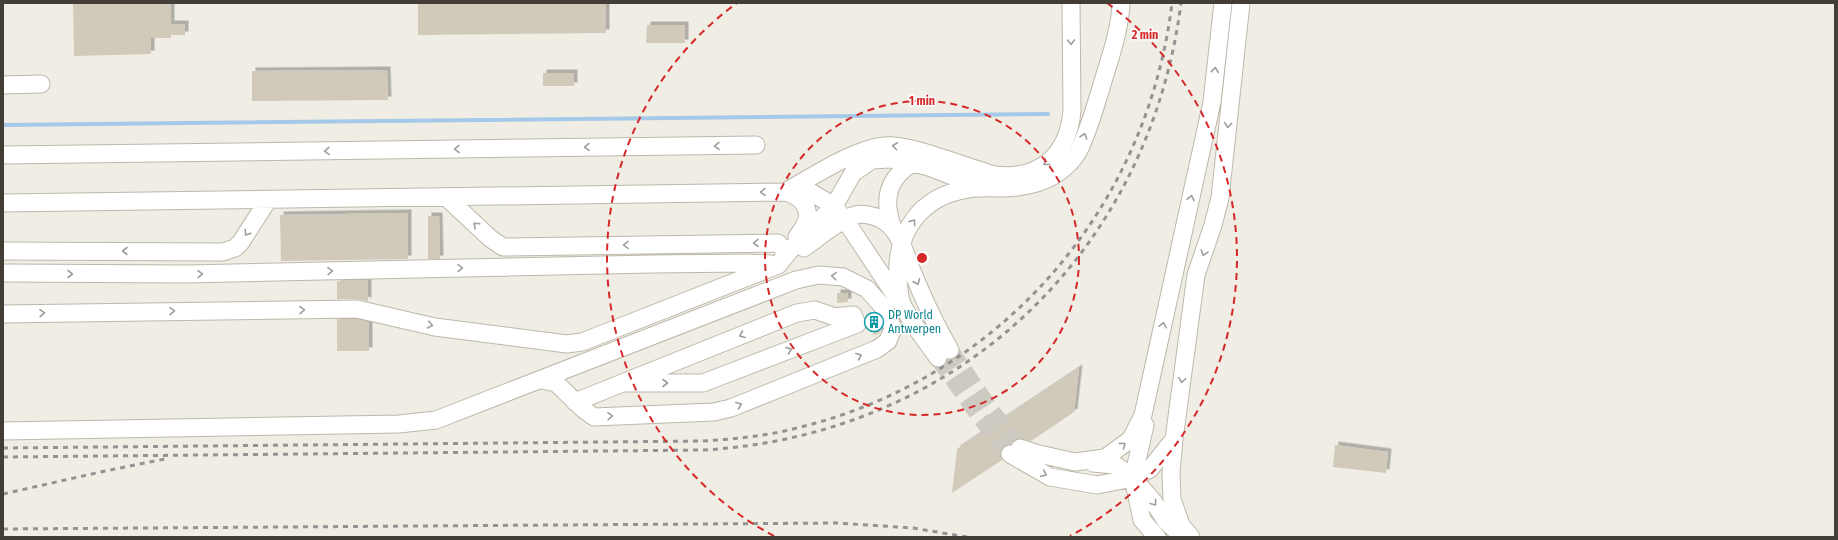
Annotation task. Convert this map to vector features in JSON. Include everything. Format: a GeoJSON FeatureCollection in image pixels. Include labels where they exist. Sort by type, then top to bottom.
{"type":"FeatureCollection","features":[{"type":"Feature","properties":{"kind":"lane"},"geometry":{"type":"LineString","coordinates":[[785,192],[848,158],[874,147],[895,146],[936,157],[995,176],[1010,177],[1034,171],[1047,164],[1066,139],[1071,126],[1071,3]]}},
{"type":"Feature","properties":{"kind":"lane"},"geometry":{"type":"LineString","coordinates":[[904,308],[900,294],[897,265],[901,243],[911,223],[924,208],[934,201],[956,191],[969,188],[1000,188],[1028,185],[1050,179],[1064,168],[1080,149],[1120,23],[1122,3]]}},
{"type":"Feature","properties":{"kind":"lane"},"geometry":{"type":"LineString","coordinates":[[1075,462],[1105,458],[1131,439],[1143,415],[1212,102],[1223,3]]}},
{"type":"Feature","properties":{"kind":"lane"},"geometry":{"type":"LineString","coordinates":[[1191,537],[1181,525],[1172,499],[1171,473],[1174,439],[1196,275],[1213,225],[1220,198],[1241,3]]}},
{"type":"Feature","properties":{"kind":"lane"},"geometry":{"type":"LineString","coordinates":[[3,85],[41,84]]}},
{"type":"Feature","properties":{"kind":"lane"},"geometry":{"type":"LineString","coordinates":[[3,155],[756,145]]}},
{"type":"Feature","properties":{"kind":"lane"},"geometry":{"type":"LineString","coordinates":[[3,203],[447,198],[785,192],[812,193],[834,206],[904,308],[944,354],[933,321],[901,243],[892,228],[886,205],[890,185],[896,177],[912,163],[921,158],[936,157]]}},
{"type":"Feature","properties":{"kind":"lane"},"geometry":{"type":"LineString","coordinates":[[3,273],[187,274],[748,263],[785,257],[834,206],[853,173],[872,160],[889,158],[929,167],[984,188]]}},
{"type":"Feature","properties":{"kind":"lane"},"geometry":{"type":"LineString","coordinates":[[785,192],[798,197],[806,207],[807,213],[805,225],[785,257]]}},
{"type":"Feature","properties":{"kind":"lane"},"geometry":{"type":"LineString","coordinates":[[447,198],[491,239],[504,247],[778,243],[784,249],[785,257]]}},
{"type":"Feature","properties":{"kind":"lane"},"geometry":{"type":"LineString","coordinates":[[3,251],[223,252],[235,248],[241,242],[268,200]]}},
{"type":"Feature","properties":{"kind":"lane"},"geometry":{"type":"LineString","coordinates":[[3,314],[357,309],[435,327],[568,344],[582,342],[785,257],[845,220],[856,215],[878,217],[892,228]]}},
{"type":"Feature","properties":{"kind":"lane"},"geometry":{"type":"LineString","coordinates":[[3,431],[399,424],[436,420],[789,283],[819,275],[843,277],[867,289],[884,308],[893,328],[888,341],[877,349],[731,408],[714,412],[594,417],[575,402],[556,383],[542,380]]}},
{"type":"Feature","properties":{"kind":"lane"},"geometry":{"type":"LineString","coordinates":[[575,402],[626,383],[797,313],[815,310],[835,317],[853,314],[857,324],[703,383],[626,383]]}},
{"type":"Feature","properties":{"kind":"lane"},"geometry":{"type":"LineString","coordinates":[[1157,353],[1160,360],[1133,478],[1142,520],[1157,537]]}},
{"type":"Feature","properties":{"kind":"lane"},"geometry":{"type":"LineString","coordinates":[[1174,439],[1150,469],[1133,478],[1097,485],[1050,477],[1015,451],[1039,454],[1075,462],[1115,465],[1133,478],[1153,501],[1166,522],[1183,537]]}},
{"type":"Feature","properties":{"kind":"building"},"geometry":{"type":"Polygon","coordinates":[[[73,3],[171,3],[171,24],[185,24],[185,35],[171,35],[171,38],[151,38],[151,54],[74,56],[73,3]]]}},
{"type":"Feature","properties":{"kind":"building"},"geometry":{"type":"Polygon","coordinates":[[[418,3],[606,3],[606,33],[418,35],[418,3]]]}},
{"type":"Feature","properties":{"kind":"building"},"geometry":{"type":"Polygon","coordinates":[[[647,25],[685,25],[685,43],[646,43],[647,25]]]}},
{"type":"Feature","properties":{"kind":"building"},"geometry":{"type":"Polygon","coordinates":[[[387,70],[388,100],[252,101],[252,71],[387,70]]]}},
{"type":"Feature","properties":{"kind":"building"},"geometry":{"type":"Polygon","coordinates":[[[543,73],[574,73],[574,86],[543,86],[543,73]]]}},
{"type":"Feature","properties":{"kind":"building"},"geometry":{"type":"Polygon","coordinates":[[[408,213],[408,259],[281,261],[280,215],[408,213]]]}},
{"type":"Feature","properties":{"kind":"building"},"geometry":{"type":"Polygon","coordinates":[[[428,216],[439,216],[440,259],[428,259],[428,216]]]}},
{"type":"Feature","properties":{"kind":"building"},"geometry":{"type":"Polygon","coordinates":[[[368,280],[368,301],[357,299],[337,299],[337,281],[368,280]]]}},
{"type":"Feature","properties":{"kind":"building"},"geometry":{"type":"Polygon","coordinates":[[[837,293],[848,293],[848,302],[837,303],[837,293]]]}},
{"type":"Feature","properties":{"kind":"building","name":"DP World Antwerpen"},"geometry":{"type":"Polygon","coordinates":[[[875,313],[882,328],[880,333],[874,335],[867,318],[875,313]]]}},
{"type":"Feature","properties":{"kind":"building"},"geometry":{"type":"Polygon","coordinates":[[[337,319],[356,319],[369,322],[369,351],[337,351],[337,319]]]}},
{"type":"Feature","properties":{"kind":"building"},"geometry":{"type":"Polygon","coordinates":[[[1079,368],[1074,412],[1031,441],[1018,438],[1011,444],[1005,446],[1000,454],[1002,460],[952,493],[957,449],[1079,368]]]}},
{"type":"Feature","properties":{"kind":"building"},"geometry":{"type":"Polygon","coordinates":[[[1335,445],[1388,452],[1386,473],[1333,467],[1335,445]]]}},
{"type":"Feature","properties":{"kind":"waterway"},"geometry":{"type":"LineString","coordinates":[[3,125],[1048,114]]}},
{"type":"Feature","properties":{"kind":"tunnel"},"geometry":{"type":"LineString","coordinates":[[950,350],[990,409],[1020,448]]}},
{"type":"Feature","properties":{"kind":"tunnel"},"geometry":{"type":"LineString","coordinates":[[938,358],[980,417],[1010,454]]}},
{"type":"Feature","properties":{"kind":"railway"},"geometry":{"type":"LineString","coordinates":[[3,448],[703,441],[750,437],[785,431],[870,404],[938,370],[998,327],[1051,275],[1096,216],[1131,150],[1157,79],[1172,3]]}},
{"type":"Feature","properties":{"kind":"railway"},"geometry":{"type":"LineString","coordinates":[[3,457],[704,450],[796,437],[881,409],[958,368],[1025,315],[1083,251],[1129,177],[1162,94],[1181,3]]}},
{"type":"Feature","properties":{"kind":"railway"},"geometry":{"type":"LineString","coordinates":[[3,494],[165,459]]}},
{"type":"Feature","properties":{"kind":"railway"},"geometry":{"type":"LineString","coordinates":[[3,529],[837,523],[913,528],[967,537]]}},
{"type":"Feature","properties":{"kind":"place","name":"DP World Antwerpen"},"geometry":{"type":"Point","coordinates":[874,322]}}]}
